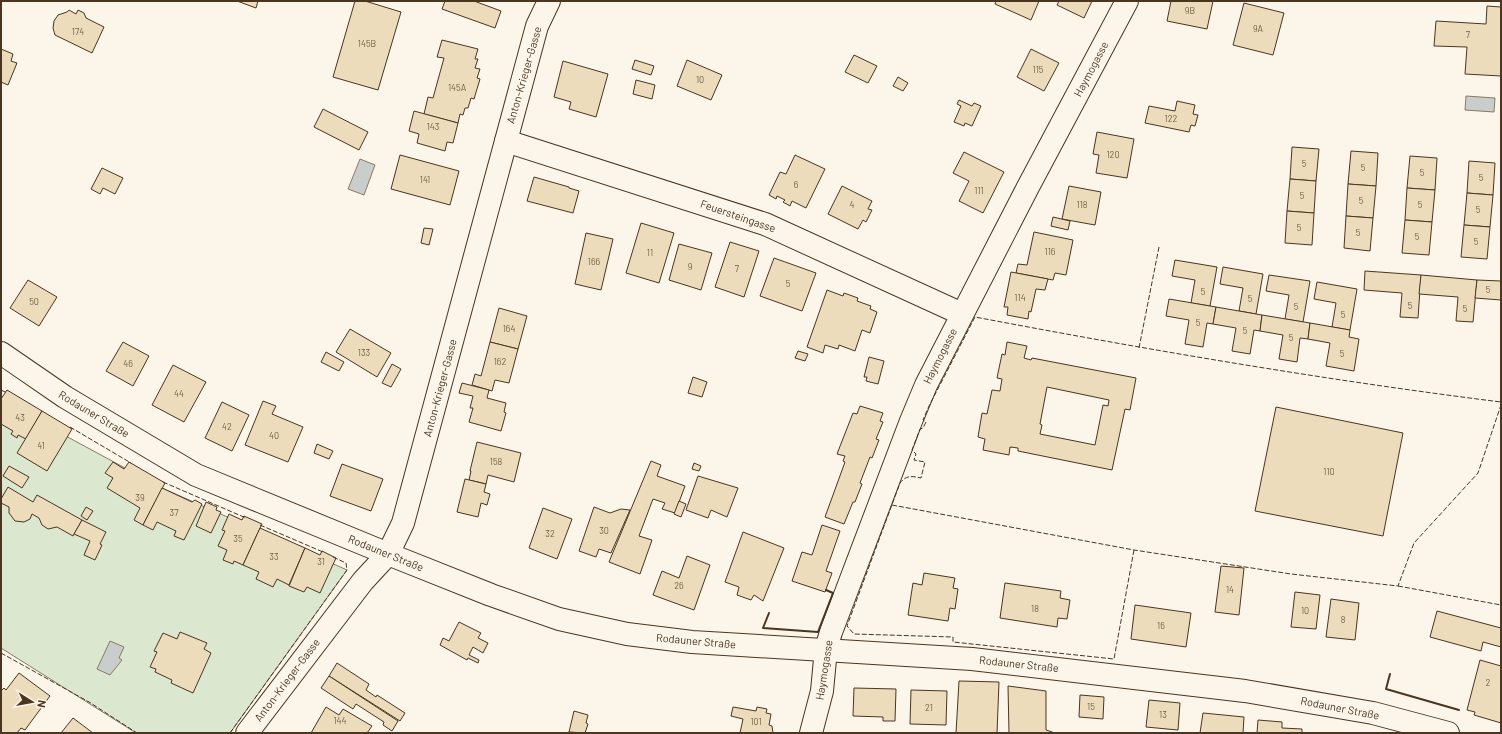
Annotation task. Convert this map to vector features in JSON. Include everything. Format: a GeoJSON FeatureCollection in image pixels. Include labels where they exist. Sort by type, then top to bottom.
{"type":"FeatureCollection","features":[{"type":"Feature","properties":{"kind":"street","name":"Anton-Krieger-Gasse"},"geometry":{"type":"LineString","coordinates":[[247,733],[363,580],[388,554],[403,523],[537,26],[549,1]]}},
{"type":"Feature","properties":{"kind":"street","name":"Haymogasse"},"geometry":{"type":"LineString","coordinates":[[811,733],[822,691],[826,649],[830,632],[910,421],[926,385],[962,314],[1127,1]]}},
{"type":"Feature","properties":{"kind":"street","name":"Feuersteingasse"},"geometry":{"type":"LineString","coordinates":[[506,141],[764,224],[962,314]]}},
{"type":"Feature","properties":{"kind":"street","name":"Rodauner Straße"},"geometry":{"type":"LineString","coordinates":[[1,353],[65,398],[196,475],[491,595],[559,619],[627,634],[692,642],[972,659],[1245,691],[1372,713],[1448,733]]}},
{"type":"Feature","properties":{"kind":"green space"},"geometry":{"type":"Polygon","coordinates":[[[1,401],[162,488],[347,570],[230,733],[136,733],[1,648],[1,401]]]}},
{"type":"Feature","properties":{"kind":"shaded area"},"geometry":{"type":"Polygon","coordinates":[[[1466,96],[1495,98],[1494,112],[1465,110],[1466,96]]]}},
{"type":"Feature","properties":{"kind":"shaded area"},"geometry":{"type":"Polygon","coordinates":[[[360,159],[375,165],[364,195],[348,189],[360,159]]]}},
{"type":"Feature","properties":{"kind":"shaded area"},"geometry":{"type":"Polygon","coordinates":[[[110,641],[124,647],[119,658],[122,660],[110,675],[97,669],[110,641]]]}},
{"type":"Feature","properties":{"kind":"building"},"geometry":{"type":"Polygon","coordinates":[[[237,1],[258,1],[256,8],[237,1]]]}},
{"type":"Feature","properties":{"kind":"building"},"geometry":{"type":"Polygon","coordinates":[[[355,1],[365,1],[401,12],[378,90],[333,77],[355,1]]]}},
{"type":"Feature","properties":{"kind":"building"},"geometry":{"type":"Polygon","coordinates":[[[445,1],[474,1],[501,11],[495,28],[442,9],[445,1]]]}},
{"type":"Feature","properties":{"kind":"building"},"geometry":{"type":"Polygon","coordinates":[[[996,1],[1039,1],[1031,20],[995,4],[996,1]]]}},
{"type":"Feature","properties":{"kind":"building"},"geometry":{"type":"Polygon","coordinates":[[[1059,1],[1092,1],[1084,18],[1057,5],[1059,1]]]}},
{"type":"Feature","properties":{"kind":"building"},"geometry":{"type":"Polygon","coordinates":[[[1171,1],[1213,1],[1207,29],[1167,21],[1171,1]]]}},
{"type":"Feature","properties":{"kind":"building"},"geometry":{"type":"Polygon","coordinates":[[[1244,3],[1284,13],[1273,55],[1233,45],[1244,3]]]}},
{"type":"Feature","properties":{"kind":"building"},"geometry":{"type":"Polygon","coordinates":[[[1487,6],[1501,7],[1501,76],[1465,74],[1467,47],[1434,46],[1436,21],[1486,24],[1487,6]]]}},
{"type":"Feature","properties":{"kind":"building"},"geometry":{"type":"Polygon","coordinates":[[[69,10],[76,14],[78,10],[84,13],[86,18],[104,27],[92,53],[55,35],[53,28],[54,21],[58,15],[69,10]]]}},
{"type":"Feature","properties":{"kind":"building"},"geometry":{"type":"Polygon","coordinates":[[[442,40],[478,49],[475,59],[478,59],[475,68],[480,69],[477,78],[480,79],[474,99],[471,98],[468,108],[465,108],[463,115],[460,114],[458,123],[424,114],[428,97],[433,98],[444,58],[437,57],[442,40]]]}},
{"type":"Feature","properties":{"kind":"building"},"geometry":{"type":"Polygon","coordinates":[[[1,49],[13,54],[11,61],[17,63],[8,85],[1,82],[1,49]]]}},
{"type":"Feature","properties":{"kind":"building"},"geometry":{"type":"Polygon","coordinates":[[[1031,49],[1059,63],[1044,91],[1017,77],[1031,49]]]}},
{"type":"Feature","properties":{"kind":"building"},"geometry":{"type":"Polygon","coordinates":[[[854,55],[877,66],[868,83],[845,72],[854,55]]]}},
{"type":"Feature","properties":{"kind":"building"},"geometry":{"type":"Polygon","coordinates":[[[635,60],[654,66],[651,75],[632,69],[635,60]]]}},
{"type":"Feature","properties":{"kind":"building"},"geometry":{"type":"Polygon","coordinates":[[[687,60],[722,75],[711,100],[677,86],[687,60]]]}},
{"type":"Feature","properties":{"kind":"building"},"geometry":{"type":"Polygon","coordinates":[[[563,61],[608,74],[596,117],[569,109],[571,102],[554,97],[563,61]]]}},
{"type":"Feature","properties":{"kind":"building"},"geometry":{"type":"Polygon","coordinates":[[[898,77],[908,83],[903,91],[893,86],[898,77]]]}},
{"type":"Feature","properties":{"kind":"building"},"geometry":{"type":"Polygon","coordinates":[[[636,80],[655,85],[652,99],[633,94],[636,80]]]}},
{"type":"Feature","properties":{"kind":"building"},"geometry":{"type":"Polygon","coordinates":[[[959,100],[972,106],[974,103],[981,106],[972,126],[965,123],[964,126],[954,122],[961,106],[957,104],[959,100]]]}},
{"type":"Feature","properties":{"kind":"building"},"geometry":{"type":"Polygon","coordinates":[[[1177,101],[1195,105],[1193,114],[1198,115],[1195,126],[1191,125],[1189,132],[1145,123],[1149,106],[1175,111],[1177,101]]]}},
{"type":"Feature","properties":{"kind":"building"},"geometry":{"type":"Polygon","coordinates":[[[323,109],[368,132],[359,150],[314,127],[323,109]]]}},
{"type":"Feature","properties":{"kind":"building"},"geometry":{"type":"Polygon","coordinates":[[[414,111],[458,123],[453,143],[447,142],[445,151],[417,143],[419,134],[409,131],[414,111]]]}},
{"type":"Feature","properties":{"kind":"building"},"geometry":{"type":"Polygon","coordinates":[[[1097,132],[1134,139],[1127,178],[1096,173],[1099,155],[1093,154],[1097,132]]]}},
{"type":"Feature","properties":{"kind":"building"},"geometry":{"type":"Polygon","coordinates":[[[1292,147],[1319,149],[1316,181],[1290,179],[1292,147]]]}},
{"type":"Feature","properties":{"kind":"building"},"geometry":{"type":"Polygon","coordinates":[[[1351,151],[1378,153],[1376,186],[1348,184],[1351,151]]]}},
{"type":"Feature","properties":{"kind":"building"},"geometry":{"type":"Polygon","coordinates":[[[964,152],[1004,172],[983,213],[959,201],[969,181],[953,173],[964,152]]]}},
{"type":"Feature","properties":{"kind":"building"},"geometry":{"type":"Polygon","coordinates":[[[400,155],[459,171],[450,205],[391,189],[400,155]]]}},
{"type":"Feature","properties":{"kind":"building"},"geometry":{"type":"Polygon","coordinates":[[[795,155],[825,169],[806,208],[792,201],[790,206],[783,202],[785,200],[777,196],[776,199],[769,195],[780,172],[786,174],[795,155]]]}},
{"type":"Feature","properties":{"kind":"building"},"geometry":{"type":"Polygon","coordinates":[[[1410,156],[1437,158],[1435,190],[1407,188],[1410,156]]]}},
{"type":"Feature","properties":{"kind":"building"},"geometry":{"type":"Polygon","coordinates":[[[1469,161],[1495,163],[1493,195],[1467,193],[1469,161]]]}},
{"type":"Feature","properties":{"kind":"building"},"geometry":{"type":"Polygon","coordinates":[[[102,168],[123,178],[115,194],[103,188],[100,194],[91,189],[102,168]]]}},
{"type":"Feature","properties":{"kind":"building"},"geometry":{"type":"Polygon","coordinates":[[[534,177],[579,191],[573,213],[527,201],[534,177]]]}},
{"type":"Feature","properties":{"kind":"building"},"geometry":{"type":"Polygon","coordinates":[[[1290,179],[1316,181],[1314,213],[1287,211],[1290,179]]]}},
{"type":"Feature","properties":{"kind":"building"},"geometry":{"type":"Polygon","coordinates":[[[1348,184],[1376,186],[1373,218],[1346,216],[1348,184]]]}},
{"type":"Feature","properties":{"kind":"building"},"geometry":{"type":"Polygon","coordinates":[[[842,186],[872,201],[868,209],[872,210],[866,222],[863,220],[858,229],[828,214],[842,186]]]}},
{"type":"Feature","properties":{"kind":"building"},"geometry":{"type":"Polygon","coordinates":[[[1069,186],[1101,192],[1095,225],[1062,219],[1069,186]]]}},
{"type":"Feature","properties":{"kind":"building"},"geometry":{"type":"Polygon","coordinates":[[[1407,188],[1435,190],[1432,222],[1405,220],[1407,188]]]}},
{"type":"Feature","properties":{"kind":"building"},"geometry":{"type":"Polygon","coordinates":[[[1467,193],[1493,195],[1490,227],[1464,225],[1467,193]]]}},
{"type":"Feature","properties":{"kind":"building"},"geometry":{"type":"Polygon","coordinates":[[[1287,211],[1314,213],[1312,245],[1285,243],[1287,211]]]}},
{"type":"Feature","properties":{"kind":"building"},"geometry":{"type":"Polygon","coordinates":[[[1346,216],[1373,218],[1370,251],[1344,248],[1346,216]]]}},
{"type":"Feature","properties":{"kind":"building"},"geometry":{"type":"Polygon","coordinates":[[[1053,217],[1070,221],[1068,230],[1051,226],[1053,217]]]}},
{"type":"Feature","properties":{"kind":"building"},"geometry":{"type":"Polygon","coordinates":[[[1405,220],[1432,222],[1429,255],[1402,253],[1405,220]]]}},
{"type":"Feature","properties":{"kind":"building"},"geometry":{"type":"Polygon","coordinates":[[[641,223],[674,233],[659,283],[626,273],[641,223]]]}},
{"type":"Feature","properties":{"kind":"building"},"geometry":{"type":"Polygon","coordinates":[[[1464,225],[1490,227],[1487,259],[1461,257],[1464,225]]]}},
{"type":"Feature","properties":{"kind":"building"},"geometry":{"type":"Polygon","coordinates":[[[424,228],[433,229],[429,245],[421,243],[424,228]]]}},
{"type":"Feature","properties":{"kind":"building"},"geometry":{"type":"Polygon","coordinates":[[[1034,232],[1073,240],[1066,275],[1055,273],[1053,280],[1016,273],[1018,264],[1027,265],[1034,232]]]}},
{"type":"Feature","properties":{"kind":"building"},"geometry":{"type":"Polygon","coordinates":[[[586,233],[613,239],[601,290],[575,284],[586,233]]]}},
{"type":"Feature","properties":{"kind":"building"},"geometry":{"type":"Polygon","coordinates":[[[730,242],[759,251],[744,297],[715,287],[730,242]]]}},
{"type":"Feature","properties":{"kind":"building"},"geometry":{"type":"Polygon","coordinates":[[[679,244],[712,253],[701,290],[669,280],[679,244]]]}},
{"type":"Feature","properties":{"kind":"building"},"geometry":{"type":"Polygon","coordinates":[[[774,258],[816,273],[802,311],[760,296],[774,258]]]}},
{"type":"Feature","properties":{"kind":"building"},"geometry":{"type":"Polygon","coordinates":[[[1175,260],[1217,267],[1210,306],[1191,303],[1195,280],[1172,276],[1175,260]]]}},
{"type":"Feature","properties":{"kind":"building"},"geometry":{"type":"Polygon","coordinates":[[[1223,267],[1263,274],[1256,314],[1239,311],[1243,288],[1220,284],[1223,267]]]}},
{"type":"Feature","properties":{"kind":"building"},"geometry":{"type":"Polygon","coordinates":[[[1365,271],[1421,275],[1418,318],[1400,317],[1402,293],[1364,290],[1365,271]]]}},
{"type":"Feature","properties":{"kind":"building"},"geometry":{"type":"Polygon","coordinates":[[[1011,272],[1048,279],[1045,290],[1036,289],[1028,319],[1007,315],[1008,307],[1004,307],[1011,272]]]}},
{"type":"Feature","properties":{"kind":"building"},"geometry":{"type":"Polygon","coordinates":[[[1269,275],[1310,281],[1303,322],[1285,319],[1289,295],[1266,291],[1269,275]]]}},
{"type":"Feature","properties":{"kind":"building"},"geometry":{"type":"Polygon","coordinates":[[[1421,275],[1477,280],[1473,322],[1456,321],[1458,297],[1419,294],[1421,275]]]}},
{"type":"Feature","properties":{"kind":"building"},"geometry":{"type":"Polygon","coordinates":[[[28,280],[57,297],[39,326],[10,308],[28,280]]]}},
{"type":"Feature","properties":{"kind":"building"},"geometry":{"type":"Polygon","coordinates":[[[1477,280],[1501,281],[1501,300],[1475,298],[1477,280]]]}},
{"type":"Feature","properties":{"kind":"building"},"geometry":{"type":"Polygon","coordinates":[[[1317,282],[1357,289],[1350,330],[1332,327],[1336,303],[1314,299],[1317,282]]]}},
{"type":"Feature","properties":{"kind":"building"},"geometry":{"type":"Polygon","coordinates":[[[827,290],[843,296],[844,293],[858,298],[857,301],[871,306],[870,309],[877,312],[870,333],[862,330],[855,351],[839,345],[838,349],[825,345],[823,353],[807,347],[827,290]]]}},
{"type":"Feature","properties":{"kind":"building"},"geometry":{"type":"Polygon","coordinates":[[[1169,299],[1216,307],[1213,324],[1207,323],[1203,347],[1185,344],[1189,320],[1166,316],[1169,299]]]}},
{"type":"Feature","properties":{"kind":"building"},"geometry":{"type":"Polygon","coordinates":[[[1216,307],[1262,315],[1260,331],[1254,330],[1250,354],[1232,351],[1236,328],[1213,324],[1216,307]]]}},
{"type":"Feature","properties":{"kind":"building"},"geometry":{"type":"Polygon","coordinates":[[[499,308],[527,316],[518,349],[490,342],[499,308]]]}},
{"type":"Feature","properties":{"kind":"building"},"geometry":{"type":"Polygon","coordinates":[[[1262,315],[1310,323],[1308,339],[1300,338],[1297,362],[1279,359],[1283,335],[1260,331],[1262,315]]]}},
{"type":"Feature","properties":{"kind":"building"},"geometry":{"type":"Polygon","coordinates":[[[1310,323],[1350,330],[1349,337],[1359,339],[1354,371],[1326,366],[1330,343],[1308,339],[1310,323]]]}},
{"type":"Feature","properties":{"kind":"building"},"geometry":{"type":"Polygon","coordinates":[[[350,329],[391,353],[377,377],[336,352],[350,329]]]}},
{"type":"Feature","properties":{"kind":"building"},"geometry":{"type":"Polygon","coordinates":[[[123,342],[149,356],[133,386],[106,371],[123,342]]]}},
{"type":"Feature","properties":{"kind":"building"},"geometry":{"type":"Polygon","coordinates":[[[490,342],[518,349],[509,383],[495,380],[492,391],[472,385],[475,374],[481,376],[490,342]]]}},
{"type":"Feature","properties":{"kind":"building"},"geometry":{"type":"Polygon","coordinates":[[[1007,342],[1027,346],[1024,358],[1031,360],[1032,358],[1136,378],[1130,410],[1125,409],[1112,470],[1018,451],[1018,448],[1010,447],[1009,455],[983,450],[985,439],[978,437],[982,413],[987,414],[992,390],[1000,391],[1002,379],[997,378],[1002,354],[1005,355],[1007,342]],[[1047,387],[1040,424],[1042,425],[1040,434],[1095,445],[1103,405],[1108,406],[1109,400],[1047,387]]]}},
{"type":"Feature","properties":{"kind":"building"},"geometry":{"type":"Polygon","coordinates":[[[798,351],[808,354],[805,361],[795,358],[798,351]]]}},
{"type":"Feature","properties":{"kind":"building"},"geometry":{"type":"Polygon","coordinates":[[[326,352],[344,362],[339,371],[321,362],[326,352]]]}},
{"type":"Feature","properties":{"kind":"building"},"geometry":{"type":"Polygon","coordinates":[[[869,357],[884,361],[878,384],[866,381],[867,377],[864,377],[869,357]]]}},
{"type":"Feature","properties":{"kind":"building"},"geometry":{"type":"Polygon","coordinates":[[[392,364],[401,369],[391,387],[382,383],[392,364]]]}},
{"type":"Feature","properties":{"kind":"building"},"geometry":{"type":"Polygon","coordinates":[[[173,365],[206,382],[184,422],[152,405],[173,365]]]}},
{"type":"Feature","properties":{"kind":"building"},"geometry":{"type":"Polygon","coordinates":[[[693,377],[707,382],[702,397],[688,393],[693,377]]]}},
{"type":"Feature","properties":{"kind":"building"},"geometry":{"type":"Polygon","coordinates":[[[462,383],[489,390],[487,398],[506,403],[504,412],[506,413],[501,431],[469,422],[473,408],[470,408],[473,396],[459,393],[462,383]]]}},
{"type":"Feature","properties":{"kind":"building"},"geometry":{"type":"Polygon","coordinates":[[[7,390],[42,411],[26,439],[18,435],[17,438],[11,434],[13,431],[1,424],[1,399],[7,390]]]}},
{"type":"Feature","properties":{"kind":"building"},"geometry":{"type":"Polygon","coordinates":[[[263,401],[276,406],[272,414],[303,427],[288,462],[245,445],[263,401]]]}},
{"type":"Feature","properties":{"kind":"building"},"geometry":{"type":"Polygon","coordinates":[[[222,402],[249,415],[232,451],[205,438],[222,402]]]}},
{"type":"Feature","properties":{"kind":"building"},"geometry":{"type":"Polygon","coordinates":[[[860,406],[883,413],[880,421],[883,422],[876,439],[879,440],[872,458],[870,457],[860,483],[862,484],[844,524],[825,517],[845,462],[843,461],[845,456],[837,454],[853,413],[857,414],[860,406]]]}},
{"type":"Feature","properties":{"kind":"building"},"geometry":{"type":"Polygon","coordinates":[[[1276,407],[1403,433],[1383,536],[1255,511],[1276,407]]]}},
{"type":"Feature","properties":{"kind":"building"},"geometry":{"type":"Polygon","coordinates":[[[42,411],[72,429],[47,471],[17,453],[42,411]]]}},
{"type":"Feature","properties":{"kind":"building"},"geometry":{"type":"Polygon","coordinates":[[[477,442],[521,453],[514,482],[488,475],[486,484],[469,480],[477,442]]]}},
{"type":"Feature","properties":{"kind":"building"},"geometry":{"type":"Polygon","coordinates":[[[317,444],[333,451],[329,459],[314,453],[317,444]]]}},
{"type":"Feature","properties":{"kind":"building"},"geometry":{"type":"Polygon","coordinates":[[[651,461],[661,465],[657,476],[685,486],[675,513],[662,509],[665,503],[653,499],[639,536],[652,540],[640,574],[609,562],[651,461]]]}},
{"type":"Feature","properties":{"kind":"building"},"geometry":{"type":"Polygon","coordinates":[[[113,462],[124,469],[129,462],[165,483],[143,525],[134,520],[140,508],[107,488],[113,478],[105,473],[113,462]]]}},
{"type":"Feature","properties":{"kind":"building"},"geometry":{"type":"Polygon","coordinates":[[[694,463],[701,466],[699,471],[692,469],[694,463]]]}},
{"type":"Feature","properties":{"kind":"building"},"geometry":{"type":"Polygon","coordinates":[[[342,464],[383,479],[371,511],[330,496],[342,464]]]}},
{"type":"Feature","properties":{"kind":"building"},"geometry":{"type":"Polygon","coordinates":[[[9,466],[29,477],[22,488],[3,476],[9,466]]]}},
{"type":"Feature","properties":{"kind":"building"},"geometry":{"type":"Polygon","coordinates":[[[698,476],[738,488],[727,517],[711,510],[708,518],[686,510],[698,476]]]}},
{"type":"Feature","properties":{"kind":"building"},"geometry":{"type":"Polygon","coordinates":[[[465,479],[486,484],[484,492],[490,494],[487,505],[481,503],[478,517],[457,512],[465,479]]]}},
{"type":"Feature","properties":{"kind":"building"},"geometry":{"type":"Polygon","coordinates":[[[8,487],[33,502],[37,495],[82,520],[73,536],[57,527],[48,529],[42,525],[39,518],[32,514],[30,519],[24,522],[15,521],[9,513],[9,507],[1,503],[1,499],[8,487]]]}},
{"type":"Feature","properties":{"kind":"building"},"geometry":{"type":"Polygon","coordinates":[[[162,488],[192,502],[195,500],[202,504],[184,540],[174,536],[176,531],[157,522],[153,530],[143,525],[162,488]]]}},
{"type":"Feature","properties":{"kind":"building"},"geometry":{"type":"Polygon","coordinates":[[[679,501],[686,504],[681,517],[674,514],[679,501]]]}},
{"type":"Feature","properties":{"kind":"building"},"geometry":{"type":"Polygon","coordinates":[[[206,502],[217,507],[216,510],[221,512],[211,533],[196,526],[206,502]]]}},
{"type":"Feature","properties":{"kind":"building"},"geometry":{"type":"Polygon","coordinates":[[[86,507],[93,511],[87,520],[81,516],[86,507]]]}},
{"type":"Feature","properties":{"kind":"building"},"geometry":{"type":"Polygon","coordinates":[[[594,507],[610,513],[621,509],[630,510],[611,553],[599,549],[596,557],[579,551],[594,507]]]}},
{"type":"Feature","properties":{"kind":"building"},"geometry":{"type":"Polygon","coordinates":[[[543,508],[572,519],[557,559],[529,548],[543,508]]]}},
{"type":"Feature","properties":{"kind":"building"},"geometry":{"type":"Polygon","coordinates":[[[229,514],[242,520],[244,516],[262,524],[243,565],[234,561],[233,564],[223,560],[227,550],[218,546],[225,531],[222,530],[229,514]]]}},
{"type":"Feature","properties":{"kind":"building"},"geometry":{"type":"Polygon","coordinates":[[[82,520],[106,532],[95,560],[84,555],[90,541],[74,534],[82,520]]]}},
{"type":"Feature","properties":{"kind":"building"},"geometry":{"type":"Polygon","coordinates":[[[822,525],[840,531],[826,571],[832,573],[825,592],[792,581],[802,552],[812,555],[822,525]]]}},
{"type":"Feature","properties":{"kind":"building"},"geometry":{"type":"Polygon","coordinates":[[[260,528],[305,548],[289,585],[277,579],[273,587],[256,579],[259,572],[243,565],[260,528]]]}},
{"type":"Feature","properties":{"kind":"building"},"geometry":{"type":"Polygon","coordinates":[[[743,532],[784,548],[763,601],[754,595],[751,600],[737,595],[739,587],[725,582],[743,532]]]}},
{"type":"Feature","properties":{"kind":"building"},"geometry":{"type":"Polygon","coordinates":[[[305,548],[320,555],[322,551],[336,558],[320,593],[307,587],[304,592],[289,586],[305,548]]]}},
{"type":"Feature","properties":{"kind":"building"},"geometry":{"type":"Polygon","coordinates":[[[687,556],[710,565],[694,610],[653,595],[662,571],[679,578],[687,556]]]}},
{"type":"Feature","properties":{"kind":"building"},"geometry":{"type":"Polygon","coordinates":[[[1221,566],[1244,568],[1239,615],[1215,612],[1221,566]]]}},
{"type":"Feature","properties":{"kind":"building"},"geometry":{"type":"Polygon","coordinates":[[[924,573],[955,578],[953,588],[958,589],[955,609],[950,608],[948,621],[908,615],[913,583],[922,585],[924,573]]]}},
{"type":"Feature","properties":{"kind":"building"},"geometry":{"type":"Polygon","coordinates":[[[1005,583],[1061,591],[1060,598],[1070,600],[1067,619],[1058,618],[1057,627],[1000,618],[1005,583]]]}},
{"type":"Feature","properties":{"kind":"building"},"geometry":{"type":"Polygon","coordinates":[[[1295,592],[1320,595],[1316,629],[1291,627],[1295,592]]]}},
{"type":"Feature","properties":{"kind":"building"},"geometry":{"type":"Polygon","coordinates":[[[1331,599],[1359,603],[1355,640],[1326,637],[1331,599]]]}},
{"type":"Feature","properties":{"kind":"building"},"geometry":{"type":"Polygon","coordinates":[[[1135,605],[1191,613],[1186,647],[1131,639],[1135,605]]]}},
{"type":"Feature","properties":{"kind":"building"},"geometry":{"type":"Polygon","coordinates":[[[1437,611],[1501,628],[1501,647],[1483,642],[1481,651],[1430,637],[1437,611]]]}},
{"type":"Feature","properties":{"kind":"building"},"geometry":{"type":"Polygon","coordinates":[[[459,622],[481,633],[478,638],[488,643],[483,653],[473,647],[469,655],[479,660],[478,663],[468,658],[467,660],[440,645],[443,638],[449,641],[459,622]]]}},
{"type":"Feature","properties":{"kind":"building"},"geometry":{"type":"Polygon","coordinates":[[[180,632],[207,643],[204,649],[211,653],[193,693],[171,683],[172,680],[155,672],[156,669],[150,667],[157,652],[154,651],[163,633],[177,639],[180,632]]]}},
{"type":"Feature","properties":{"kind":"building"},"geometry":{"type":"Polygon","coordinates":[[[1480,660],[1501,666],[1501,723],[1474,715],[1475,712],[1467,710],[1480,660]]]}},
{"type":"Feature","properties":{"kind":"building"},"geometry":{"type":"Polygon","coordinates":[[[337,663],[369,684],[366,690],[376,697],[377,695],[405,713],[400,721],[329,676],[337,663]]]}},
{"type":"Feature","properties":{"kind":"building"},"geometry":{"type":"Polygon","coordinates":[[[19,673],[50,696],[25,730],[21,728],[17,733],[1,733],[1,691],[4,688],[6,690],[19,673]]]}},
{"type":"Feature","properties":{"kind":"building"},"geometry":{"type":"Polygon","coordinates":[[[329,676],[398,721],[392,731],[383,725],[384,722],[356,704],[353,709],[321,688],[329,676]]]}},
{"type":"Feature","properties":{"kind":"building"},"geometry":{"type":"Polygon","coordinates":[[[959,681],[999,682],[997,733],[956,733],[959,681]]]}},
{"type":"Feature","properties":{"kind":"building"},"geometry":{"type":"Polygon","coordinates":[[[1008,686],[1046,691],[1046,730],[1055,733],[1009,733],[1008,686]]]}},
{"type":"Feature","properties":{"kind":"building"},"geometry":{"type":"Polygon","coordinates":[[[854,688],[896,689],[895,721],[883,721],[883,717],[853,716],[854,688]]]}},
{"type":"Feature","properties":{"kind":"building"},"geometry":{"type":"Polygon","coordinates":[[[911,690],[947,691],[946,725],[910,724],[911,690]]]}},
{"type":"Feature","properties":{"kind":"building"},"geometry":{"type":"Polygon","coordinates":[[[1080,695],[1104,697],[1103,719],[1079,717],[1080,695]]]}},
{"type":"Feature","properties":{"kind":"building"},"geometry":{"type":"Polygon","coordinates":[[[1149,700],[1180,703],[1178,730],[1146,727],[1149,700]]]}},
{"type":"Feature","properties":{"kind":"building"},"geometry":{"type":"Polygon","coordinates":[[[326,707],[339,715],[343,709],[372,726],[367,733],[311,733],[326,707]]]}},
{"type":"Feature","properties":{"kind":"building"},"geometry":{"type":"Polygon","coordinates":[[[733,707],[756,711],[757,707],[767,709],[766,713],[771,714],[769,725],[772,726],[773,733],[740,733],[743,719],[731,716],[733,707]]]}},
{"type":"Feature","properties":{"kind":"building"},"geometry":{"type":"Polygon","coordinates":[[[574,711],[588,715],[586,723],[588,724],[585,733],[569,732],[574,711]]]}},
{"type":"Feature","properties":{"kind":"building"},"geometry":{"type":"Polygon","coordinates":[[[1203,713],[1244,717],[1243,733],[1200,733],[1203,713]]]}},
{"type":"Feature","properties":{"kind":"building"},"geometry":{"type":"Polygon","coordinates":[[[73,718],[93,733],[61,733],[73,718]]]}},
{"type":"Feature","properties":{"kind":"building"},"geometry":{"type":"Polygon","coordinates":[[[1258,720],[1282,722],[1282,728],[1302,729],[1302,733],[1257,733],[1258,720]]]}},
{"type":"Feature","properties":{"kind":"fence"},"geometry":{"type":"LineString","coordinates":[[1139,348],[1159,247]]}},
{"type":"Feature","properties":{"kind":"fence"},"geometry":{"type":"LineString","coordinates":[[1134,550],[1114,659],[953,642],[953,637],[854,634],[847,626],[900,483],[909,477],[921,478],[925,462],[914,460],[916,454],[912,450],[920,429],[923,428],[926,422],[923,420],[929,406],[975,317],[1237,364],[1501,402]]}},
{"type":"Feature","properties":{"kind":"fence"},"geometry":{"type":"LineString","coordinates":[[1,390],[5,392],[7,390]]}},
{"type":"Feature","properties":{"kind":"fence"},"geometry":{"type":"LineString","coordinates":[[892,505],[1134,550],[1291,574],[1398,586],[1414,543],[1478,473],[1501,405]]}},
{"type":"Feature","properties":{"kind":"fence"},"geometry":{"type":"LineString","coordinates":[[70,427],[131,463]]}},
{"type":"Feature","properties":{"kind":"fence"},"geometry":{"type":"LineString","coordinates":[[163,482],[246,518]]}},
{"type":"Feature","properties":{"kind":"fence"},"geometry":{"type":"LineString","coordinates":[[260,525],[323,552]]}},
{"type":"Feature","properties":{"kind":"fence"},"geometry":{"type":"LineString","coordinates":[[230,733],[347,570],[346,563],[333,557]]}},
{"type":"Feature","properties":{"kind":"fence"},"geometry":{"type":"LineString","coordinates":[[1398,586],[1501,605]]}},
{"type":"Feature","properties":{"kind":"fence"},"geometry":{"type":"LineString","coordinates":[[1,653],[89,702],[137,733]]}},
{"type":"Feature","properties":{"kind":"wall"},"geometry":{"type":"LineString","coordinates":[[769,613],[763,628],[818,632],[833,593],[826,590]]}},
{"type":"Feature","properties":{"kind":"wall"},"geometry":{"type":"LineString","coordinates":[[1390,674],[1386,689],[1459,710]]}}]}
